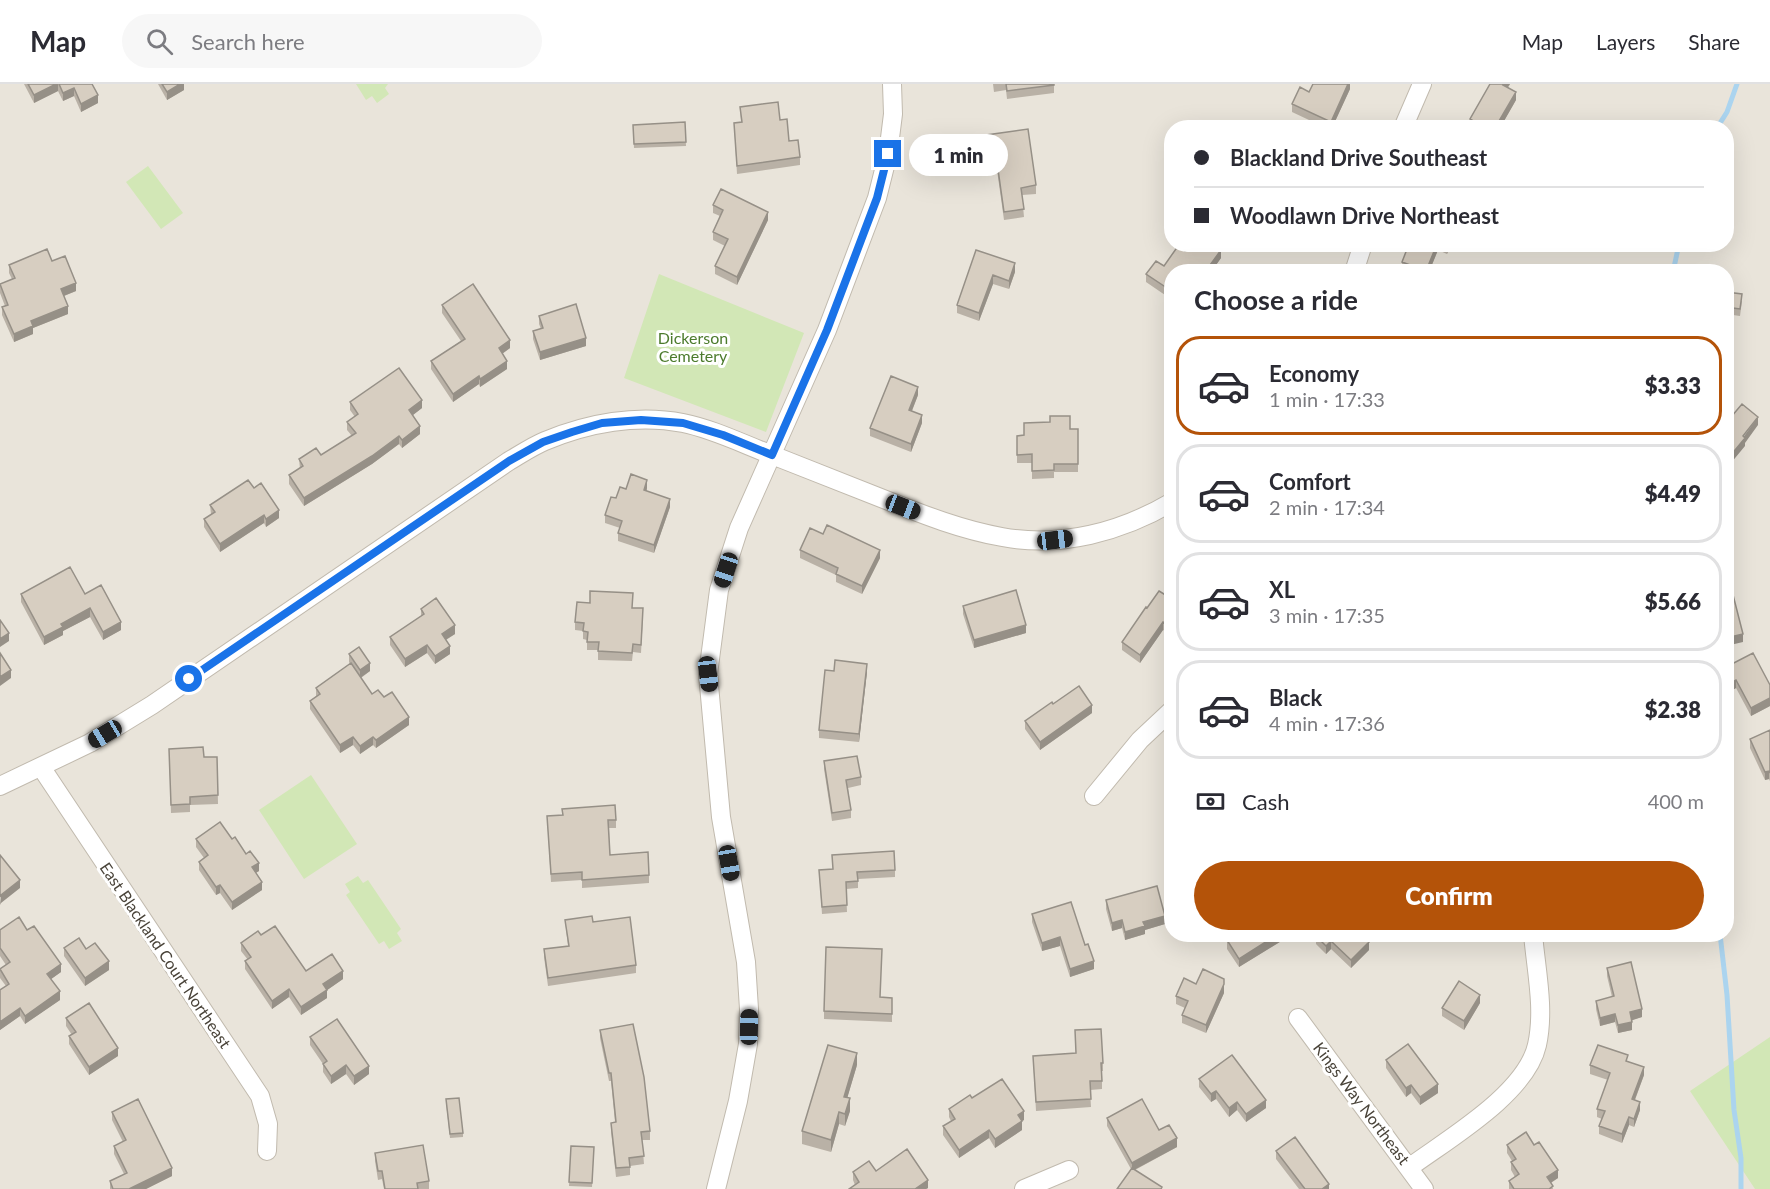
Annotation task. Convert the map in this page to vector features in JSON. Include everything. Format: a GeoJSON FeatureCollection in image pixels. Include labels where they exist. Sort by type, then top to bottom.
{"type":"FeatureCollection","features":[{"type":"Feature","properties":{"kind":"street"},"geometry":{"type":"LineString","coordinates":[[716,1189],[738,1101],[748,1044],[749,1010],[746,962],[721,817],[708,674],[719,590],[739,528],[827,330],[877,198],[888,154],[893,114],[892,84]]}},
{"type":"Feature","properties":{"kind":"street"},"geometry":{"type":"LineString","coordinates":[[1406,120],[1422,84]]}},
{"type":"Feature","properties":{"kind":"street"},"geometry":{"type":"LineString","coordinates":[[0,786],[90,743],[152,705],[509,461],[543,442],[602,423],[641,420],[683,423],[723,435],[925,516],[1004,538],[1055,540],[1089,536],[1121,527],[1164,507]]}},
{"type":"Feature","properties":{"kind":"street"},"geometry":{"type":"LineString","coordinates":[[1094,796],[1140,740],[1164,718]]}},
{"type":"Feature","properties":{"kind":"street","name":"East Blackland Court Northeast"},"geometry":{"type":"LineString","coordinates":[[41,767],[260,1096],[268,1124],[267,1151]]}},
{"type":"Feature","properties":{"kind":"street"},"geometry":{"type":"LineString","coordinates":[[1410,1167],[1495,1103],[1516,1084],[1528,1067],[1537,1047],[1540,1029],[1534,942]]}},
{"type":"Feature","properties":{"kind":"street","name":"Kings Way Northeast"},"geometry":{"type":"LineString","coordinates":[[1298,1018],[1424,1189]]}},
{"type":"Feature","properties":{"kind":"street"},"geometry":{"type":"LineString","coordinates":[[1024,1189],[1069,1170]]}},
{"type":"Feature","properties":{"kind":"shaded area"},"geometry":{"type":"Polygon","coordinates":[[[0,84],[1770,84],[1770,1189],[0,1189],[0,84]]]}},
{"type":"Feature","properties":{"kind":"green space"},"geometry":{"type":"Polygon","coordinates":[[[356,84],[388,84],[385,88],[389,94],[377,103],[372,96],[366,100],[356,84]]]}},
{"type":"Feature","properties":{"kind":"green space"},"geometry":{"type":"Polygon","coordinates":[[[148,166],[183,213],[161,229],[126,182],[148,166]]]}},
{"type":"Feature","properties":{"kind":"green space","name":"Dickerson Cemetery"},"geometry":{"type":"Polygon","coordinates":[[[659,274],[804,333],[766,432],[624,378],[659,274]]]}},
{"type":"Feature","properties":{"kind":"green space"},"geometry":{"type":"Polygon","coordinates":[[[311,775],[357,844],[304,879],[259,810],[311,775]]]}},
{"type":"Feature","properties":{"kind":"green space"},"geometry":{"type":"Polygon","coordinates":[[[358,876],[363,883],[368,880],[401,929],[397,933],[402,941],[389,949],[384,941],[379,944],[346,895],[350,892],[345,884],[358,876]]]}},
{"type":"Feature","properties":{"kind":"green space"},"geometry":{"type":"Polygon","coordinates":[[[1770,1037],[1770,1189],[1755,1189],[1690,1091],[1770,1037]]]}},
{"type":"Feature","properties":{"kind":"building"},"geometry":{"type":"Polygon","coordinates":[[[28,84],[56,84],[34,95],[28,84]]]}},
{"type":"Feature","properties":{"kind":"building"},"geometry":{"type":"Polygon","coordinates":[[[59,84],[92,84],[98,95],[81,104],[74,88],[63,93],[59,84]]]}},
{"type":"Feature","properties":{"kind":"building"},"geometry":{"type":"Polygon","coordinates":[[[162,84],[180,84],[167,92],[162,84]]]}},
{"type":"Feature","properties":{"kind":"building"},"geometry":{"type":"Polygon","coordinates":[[[1006,84],[1054,84],[1054,85],[1007,91],[1006,84]]]}},
{"type":"Feature","properties":{"kind":"building"},"geometry":{"type":"Polygon","coordinates":[[[1313,84],[1348,84],[1332,120],[1327,120],[1292,104],[1300,87],[1309,92],[1313,84]]]}},
{"type":"Feature","properties":{"kind":"building"},"geometry":{"type":"Polygon","coordinates":[[[1490,84],[1504,84],[1516,92],[1500,120],[1470,119],[1490,84]]]}},
{"type":"Feature","properties":{"kind":"building"},"geometry":{"type":"Polygon","coordinates":[[[778,102],[780,120],[787,119],[789,141],[798,140],[800,157],[737,166],[734,123],[742,122],[740,107],[778,102]]]}},
{"type":"Feature","properties":{"kind":"building"},"geometry":{"type":"Polygon","coordinates":[[[685,122],[686,142],[634,144],[633,125],[685,122]]]}},
{"type":"Feature","properties":{"kind":"building"},"geometry":{"type":"Polygon","coordinates":[[[1028,129],[1036,185],[1021,188],[1024,209],[1004,212],[996,155],[968,159],[965,138],[1028,129]]]}},
{"type":"Feature","properties":{"kind":"building"},"geometry":{"type":"Polygon","coordinates":[[[721,189],[768,212],[737,277],[715,266],[728,239],[713,232],[723,210],[713,205],[721,189]]]}},
{"type":"Feature","properties":{"kind":"building"},"geometry":{"type":"Polygon","coordinates":[[[47,249],[52,261],[65,256],[76,283],[61,289],[68,306],[31,321],[33,326],[14,334],[2,307],[8,305],[0,284],[15,278],[9,265],[47,249]]]}},
{"type":"Feature","properties":{"kind":"building"},"geometry":{"type":"Polygon","coordinates":[[[976,250],[1015,263],[1009,281],[993,275],[979,313],[957,305],[976,250]]]}},
{"type":"Feature","properties":{"kind":"building"},"geometry":{"type":"Polygon","coordinates":[[[1174,252],[1220,252],[1211,264],[1165,264],[1174,252]]]}},
{"type":"Feature","properties":{"kind":"building"},"geometry":{"type":"Polygon","coordinates":[[[1406,252],[1434,252],[1429,264],[1402,262],[1406,252]]]}},
{"type":"Feature","properties":{"kind":"building"},"geometry":{"type":"Polygon","coordinates":[[[1156,261],[1164,266],[1164,286],[1146,274],[1156,261]]]}},
{"type":"Feature","properties":{"kind":"building"},"geometry":{"type":"Polygon","coordinates":[[[473,284],[510,340],[499,348],[507,361],[480,379],[479,376],[453,394],[431,361],[465,339],[442,305],[473,284]]]}},
{"type":"Feature","properties":{"kind":"building"},"geometry":{"type":"Polygon","coordinates":[[[1734,293],[1742,294],[1740,309],[1734,308],[1734,293]]]}},
{"type":"Feature","properties":{"kind":"building"},"geometry":{"type":"Polygon","coordinates":[[[576,304],[586,338],[540,352],[533,331],[543,328],[539,316],[576,304]]]}},
{"type":"Feature","properties":{"kind":"building"},"geometry":{"type":"Polygon","coordinates":[[[399,368],[422,400],[409,410],[420,426],[402,440],[399,436],[372,456],[304,498],[289,475],[303,466],[299,459],[316,448],[321,455],[356,433],[347,422],[358,414],[350,402],[399,368]]]}},
{"type":"Feature","properties":{"kind":"building"},"geometry":{"type":"Polygon","coordinates":[[[891,376],[918,387],[909,410],[922,415],[911,444],[870,428],[891,376]]]}},
{"type":"Feature","properties":{"kind":"building"},"geometry":{"type":"Polygon","coordinates":[[[1742,404],[1758,417],[1734,451],[1734,414],[1742,404]]]}},
{"type":"Feature","properties":{"kind":"building"},"geometry":{"type":"Polygon","coordinates":[[[1050,416],[1070,416],[1070,429],[1078,429],[1078,464],[1054,464],[1054,470],[1032,471],[1032,454],[1017,455],[1017,436],[1024,435],[1024,423],[1050,422],[1050,416]]]}},
{"type":"Feature","properties":{"kind":"building"},"geometry":{"type":"Polygon","coordinates":[[[631,474],[647,480],[644,490],[670,499],[654,545],[618,533],[622,521],[605,515],[611,497],[616,498],[620,487],[626,489],[631,474]]]}},
{"type":"Feature","properties":{"kind":"building"},"geometry":{"type":"Polygon","coordinates":[[[248,480],[254,488],[261,483],[279,510],[266,519],[264,515],[220,544],[204,519],[215,512],[210,505],[248,480]]]}},
{"type":"Feature","properties":{"kind":"building"},"geometry":{"type":"Polygon","coordinates":[[[827,525],[880,550],[862,586],[836,574],[838,568],[800,550],[810,528],[823,534],[827,525]]]}},
{"type":"Feature","properties":{"kind":"building"},"geometry":{"type":"Polygon","coordinates":[[[70,567],[85,594],[101,585],[121,622],[103,632],[90,608],[61,624],[63,627],[44,637],[21,594],[70,567]]]}},
{"type":"Feature","properties":{"kind":"building"},"geometry":{"type":"Polygon","coordinates":[[[1016,590],[1026,625],[974,640],[963,606],[1016,590]]]}},
{"type":"Feature","properties":{"kind":"building"},"geometry":{"type":"Polygon","coordinates":[[[590,591],[633,593],[632,608],[643,608],[641,645],[633,644],[632,653],[598,651],[599,642],[587,642],[588,632],[583,631],[584,623],[575,622],[577,602],[590,603],[590,591]]]}},
{"type":"Feature","properties":{"kind":"building"},"geometry":{"type":"Polygon","coordinates":[[[1159,591],[1164,594],[1164,623],[1140,655],[1122,642],[1159,591]]]}},
{"type":"Feature","properties":{"kind":"building"},"geometry":{"type":"Polygon","coordinates":[[[436,598],[455,625],[442,634],[450,646],[435,656],[427,645],[405,659],[390,637],[424,614],[421,609],[436,598]]]}},
{"type":"Feature","properties":{"kind":"building"},"geometry":{"type":"Polygon","coordinates":[[[1734,599],[1743,634],[1734,636],[1734,599]]]}},
{"type":"Feature","properties":{"kind":"building"},"geometry":{"type":"Polygon","coordinates":[[[0,620],[9,633],[0,639],[0,620]]]}},
{"type":"Feature","properties":{"kind":"building"},"geometry":{"type":"Polygon","coordinates":[[[359,647],[370,663],[360,670],[349,654],[359,647]]]}},
{"type":"Feature","properties":{"kind":"building"},"geometry":{"type":"Polygon","coordinates":[[[0,653],[11,670],[0,677],[0,653]]]}},
{"type":"Feature","properties":{"kind":"building"},"geometry":{"type":"Polygon","coordinates":[[[1753,653],[1770,685],[1770,698],[1751,708],[1736,680],[1734,681],[1734,663],[1753,653]]]}},
{"type":"Feature","properties":{"kind":"building"},"geometry":{"type":"Polygon","coordinates":[[[835,660],[867,664],[859,734],[819,730],[825,670],[834,671],[835,660]]]}},
{"type":"Feature","properties":{"kind":"building"},"geometry":{"type":"Polygon","coordinates":[[[351,663],[372,694],[378,690],[384,697],[392,692],[409,717],[376,740],[373,737],[360,746],[353,737],[340,745],[310,701],[320,694],[316,688],[351,663]]]}},
{"type":"Feature","properties":{"kind":"building"},"geometry":{"type":"Polygon","coordinates":[[[1079,686],[1092,705],[1040,742],[1025,721],[1079,686]]]}},
{"type":"Feature","properties":{"kind":"building"},"geometry":{"type":"Polygon","coordinates":[[[1770,730],[1770,773],[1765,772],[1750,739],[1770,730]]]}},
{"type":"Feature","properties":{"kind":"building"},"geometry":{"type":"Polygon","coordinates":[[[203,747],[204,757],[217,757],[218,795],[190,797],[190,804],[171,805],[169,749],[203,747]]]}},
{"type":"Feature","properties":{"kind":"building"},"geometry":{"type":"Polygon","coordinates":[[[857,756],[861,777],[846,780],[851,810],[832,813],[824,761],[857,756]]]}},
{"type":"Feature","properties":{"kind":"building"},"geometry":{"type":"Polygon","coordinates":[[[615,805],[616,820],[608,820],[610,855],[648,852],[649,875],[582,880],[582,872],[551,874],[547,816],[563,815],[562,809],[615,805]]]}},
{"type":"Feature","properties":{"kind":"building"},"geometry":{"type":"Polygon","coordinates":[[[220,822],[232,839],[235,837],[246,854],[250,851],[259,863],[252,867],[262,882],[232,902],[220,885],[216,887],[199,862],[208,855],[196,839],[220,822]]]}},
{"type":"Feature","properties":{"kind":"building"},"geometry":{"type":"Polygon","coordinates":[[[894,851],[895,870],[857,872],[858,881],[846,882],[847,905],[822,907],[819,870],[833,869],[832,855],[894,851]]]}},
{"type":"Feature","properties":{"kind":"building"},"geometry":{"type":"Polygon","coordinates":[[[0,855],[20,880],[0,897],[0,855]]]}},
{"type":"Feature","properties":{"kind":"building"},"geometry":{"type":"Polygon","coordinates":[[[1157,886],[1164,916],[1143,922],[1145,926],[1125,932],[1122,920],[1112,923],[1106,900],[1157,886]]]}},
{"type":"Feature","properties":{"kind":"building"},"geometry":{"type":"Polygon","coordinates":[[[1071,902],[1085,945],[1088,944],[1094,961],[1070,969],[1060,937],[1042,943],[1032,914],[1071,902]]]}},
{"type":"Feature","properties":{"kind":"building"},"geometry":{"type":"Polygon","coordinates":[[[592,916],[593,922],[630,917],[636,965],[548,978],[544,949],[569,946],[565,920],[592,916]]]}},
{"type":"Feature","properties":{"kind":"building"},"geometry":{"type":"Polygon","coordinates":[[[19,917],[27,930],[34,926],[61,964],[47,974],[60,991],[25,1016],[20,1008],[0,1022],[0,990],[9,984],[0,969],[10,962],[0,948],[0,930],[19,917]]]}},
{"type":"Feature","properties":{"kind":"building"},"geometry":{"type":"Polygon","coordinates":[[[275,926],[306,971],[332,954],[343,971],[323,984],[327,990],[301,1007],[289,989],[272,1001],[245,961],[251,957],[241,943],[258,931],[261,935],[275,926]]]}},
{"type":"Feature","properties":{"kind":"building"},"geometry":{"type":"Polygon","coordinates":[[[79,938],[86,949],[95,943],[109,961],[85,978],[64,948],[79,938]]]}},
{"type":"Feature","properties":{"kind":"building"},"geometry":{"type":"Polygon","coordinates":[[[1228,942],[1266,942],[1239,959],[1228,942]]]}},
{"type":"Feature","properties":{"kind":"building"},"geometry":{"type":"Polygon","coordinates":[[[1332,942],[1369,942],[1351,960],[1332,942]]]}},
{"type":"Feature","properties":{"kind":"building"},"geometry":{"type":"Polygon","coordinates":[[[826,947],[882,949],[880,997],[892,998],[892,1014],[824,1011],[826,947]]]}},
{"type":"Feature","properties":{"kind":"building"},"geometry":{"type":"Polygon","coordinates":[[[1631,962],[1642,1009],[1630,1012],[1632,1022],[1618,1025],[1615,1014],[1600,1018],[1596,1001],[1614,996],[1607,968],[1631,962]]]}},
{"type":"Feature","properties":{"kind":"building"},"geometry":{"type":"Polygon","coordinates":[[[1203,969],[1224,979],[1224,984],[1206,1025],[1182,1015],[1188,1001],[1176,996],[1184,978],[1196,984],[1203,969]]]}},
{"type":"Feature","properties":{"kind":"building"},"geometry":{"type":"Polygon","coordinates":[[[1459,981],[1480,995],[1464,1021],[1442,1008],[1459,981]]]}},
{"type":"Feature","properties":{"kind":"building"},"geometry":{"type":"Polygon","coordinates":[[[89,1003],[118,1048],[89,1067],[69,1036],[76,1032],[66,1018],[89,1003]]]}},
{"type":"Feature","properties":{"kind":"building"},"geometry":{"type":"Polygon","coordinates":[[[337,1019],[369,1066],[354,1076],[346,1065],[331,1076],[323,1064],[327,1061],[310,1037],[337,1019]]]}},
{"type":"Feature","properties":{"kind":"building"},"geometry":{"type":"Polygon","coordinates":[[[633,1024],[644,1077],[650,1131],[641,1132],[644,1156],[629,1158],[630,1167],[616,1168],[611,1123],[616,1122],[611,1073],[609,1073],[600,1030],[633,1024]]]}},
{"type":"Feature","properties":{"kind":"building"},"geometry":{"type":"Polygon","coordinates":[[[1101,1029],[1102,1081],[1090,1081],[1091,1099],[1036,1102],[1033,1056],[1076,1053],[1075,1030],[1101,1029]]]}},
{"type":"Feature","properties":{"kind":"building"},"geometry":{"type":"Polygon","coordinates":[[[1408,1044],[1438,1084],[1420,1097],[1411,1085],[1406,1088],[1386,1060],[1408,1044]]]}},
{"type":"Feature","properties":{"kind":"building"},"geometry":{"type":"Polygon","coordinates":[[[828,1045],[857,1053],[844,1097],[850,1098],[845,1114],[839,1112],[831,1140],[802,1131],[828,1045]]]}},
{"type":"Feature","properties":{"kind":"building"},"geometry":{"type":"Polygon","coordinates":[[[1598,1045],[1628,1055],[1626,1061],[1644,1067],[1632,1099],[1640,1102],[1634,1119],[1629,1117],[1622,1134],[1599,1126],[1605,1111],[1597,1109],[1610,1073],[1590,1065],[1598,1045]]]}},
{"type":"Feature","properties":{"kind":"building"},"geometry":{"type":"Polygon","coordinates":[[[1232,1055],[1266,1100],[1246,1114],[1237,1102],[1229,1108],[1216,1091],[1211,1094],[1199,1079],[1232,1055]]]}},
{"type":"Feature","properties":{"kind":"building"},"geometry":{"type":"Polygon","coordinates":[[[1002,1079],[1024,1111],[1018,1115],[1022,1121],[995,1139],[989,1130],[959,1150],[943,1126],[955,1119],[949,1109],[970,1095],[972,1098],[1002,1079]]]}},
{"type":"Feature","properties":{"kind":"building"},"geometry":{"type":"Polygon","coordinates":[[[459,1098],[463,1133],[450,1134],[446,1099],[459,1098]]]}},
{"type":"Feature","properties":{"kind":"building"},"geometry":{"type":"Polygon","coordinates":[[[138,1099],[172,1168],[129,1189],[113,1189],[110,1181],[127,1173],[114,1146],[126,1140],[112,1112],[138,1099]]]}},
{"type":"Feature","properties":{"kind":"building"},"geometry":{"type":"Polygon","coordinates":[[[1142,1099],[1159,1130],[1169,1125],[1177,1138],[1132,1163],[1107,1118],[1142,1099]]]}},
{"type":"Feature","properties":{"kind":"building"},"geometry":{"type":"Polygon","coordinates":[[[1526,1132],[1534,1145],[1539,1142],[1558,1170],[1547,1177],[1553,1186],[1549,1189],[1514,1189],[1509,1181],[1519,1174],[1511,1162],[1516,1159],[1507,1145],[1526,1132]]]}},
{"type":"Feature","properties":{"kind":"building"},"geometry":{"type":"Polygon","coordinates":[[[1295,1137],[1329,1184],[1322,1189],[1305,1189],[1276,1151],[1295,1137]]]}},
{"type":"Feature","properties":{"kind":"building"},"geometry":{"type":"Polygon","coordinates":[[[423,1145],[429,1181],[417,1183],[418,1189],[385,1189],[382,1171],[378,1171],[375,1153],[423,1145]]]}},
{"type":"Feature","properties":{"kind":"building"},"geometry":{"type":"Polygon","coordinates":[[[571,1146],[594,1147],[592,1183],[569,1182],[571,1146]]]}},
{"type":"Feature","properties":{"kind":"building"},"geometry":{"type":"Polygon","coordinates":[[[907,1149],[928,1180],[915,1189],[849,1189],[859,1182],[853,1172],[869,1161],[876,1171],[907,1149]]]}},
{"type":"Feature","properties":{"kind":"building"},"geometry":{"type":"Polygon","coordinates":[[[1132,1168],[1162,1187],[1161,1189],[1117,1189],[1132,1168]]]}},
{"type":"Feature","properties":{"kind":"waterway"},"geometry":{"type":"LineString","coordinates":[[1722,120],[1737,84]]}},
{"type":"Feature","properties":{"kind":"waterway"},"geometry":{"type":"LineString","coordinates":[[1675,264],[1677,252]]}},
{"type":"Feature","properties":{"kind":"waterway"},"geometry":{"type":"LineString","coordinates":[[1721,942],[1727,995],[1734,1110],[1741,1158],[1741,1189]]}},
{"type":"Feature","properties":{"kind":"route"},"geometry":{"type":"LineString","coordinates":[[189,679],[509,461],[543,442],[602,423],[641,420],[683,423],[723,435],[772,455],[827,330],[877,198],[888,154]]}}]}
